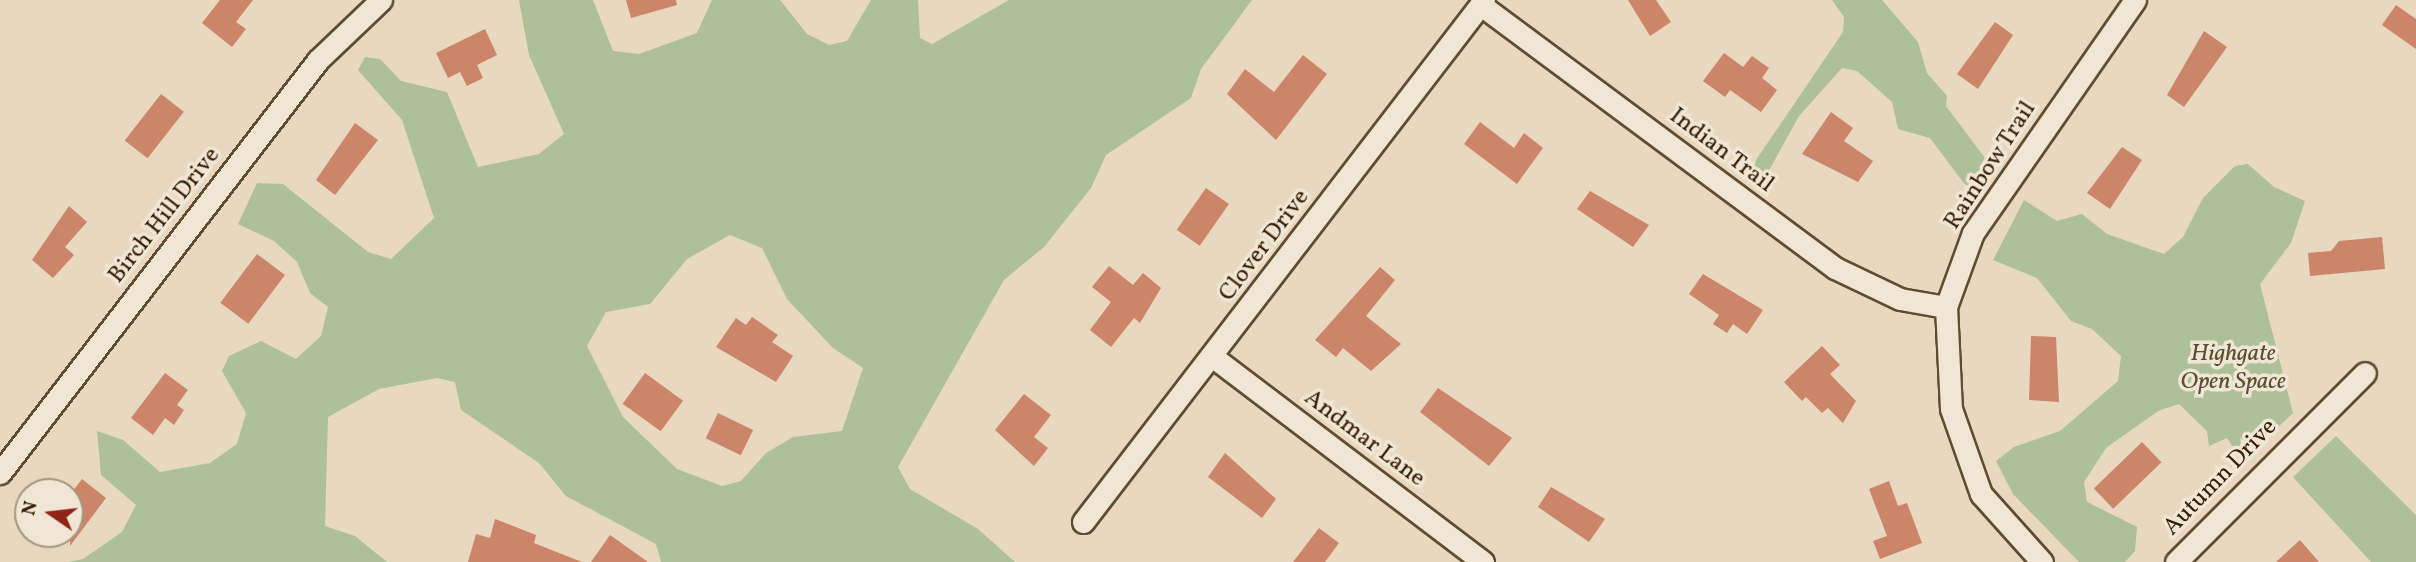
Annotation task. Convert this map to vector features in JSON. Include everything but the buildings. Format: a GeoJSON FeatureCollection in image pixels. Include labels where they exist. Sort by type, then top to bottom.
{"type":"FeatureCollection","features":[{"type":"Feature","properties":{"kind":"street","name":"Birch Hill Drive"},"geometry":{"type":"LineString","coordinates":[[0,472],[318,60],[381,0]]}},
{"type":"Feature","properties":{"kind":"street","name":"Rainbow Trail"},"geometry":{"type":"LineString","coordinates":[[2042,562],[1981,494],[1951,409],[1946,307],[1973,233],[2135,0]]}},
{"type":"Feature","properties":{"kind":"street","name":"Indian Trail"},"geometry":{"type":"LineString","coordinates":[[1483,3],[1835,268],[1900,299],[1946,307]]}},
{"type":"Feature","properties":{"kind":"street","name":"Clover Drive"},"geometry":{"type":"LineString","coordinates":[[1083,522],[1213,357],[1483,3]]}},
{"type":"Feature","properties":{"kind":"street","name":"Andmar Lane"},"geometry":{"type":"LineString","coordinates":[[1213,357],[1478,561]]}},
{"type":"Feature","properties":{"kind":"street","name":"Autumn Drive"},"geometry":{"type":"LineString","coordinates":[[2176,562],[2365,373]]}},
{"type":"Feature","properties":{"kind":"green space"},"geometry":{"type":"Polygon","coordinates":[[[519,0],[593,0],[613,51],[639,54],[697,33],[712,0],[780,0],[807,34],[829,45],[847,41],[871,0],[918,0],[920,38],[932,44],[1009,0],[1252,0],[1201,69],[1191,98],[1106,155],[1091,188],[1044,247],[1004,280],[898,467],[910,489],[978,529],[1015,562],[661,562],[656,544],[566,496],[539,463],[461,410],[455,382],[437,378],[379,389],[328,417],[325,526],[355,536],[387,562],[67,562],[83,559],[122,532],[136,505],[101,475],[97,431],[123,440],[160,472],[210,463],[237,444],[246,413],[222,371],[229,356],[261,341],[296,359],[321,336],[328,307],[310,293],[297,262],[274,241],[238,224],[257,183],[283,184],[368,252],[391,259],[434,218],[402,120],[358,70],[365,57],[380,59],[401,81],[447,92],[478,167],[539,154],[564,134],[529,55],[519,0]],[[730,235],[687,259],[650,304],[606,312],[587,346],[623,417],[677,469],[722,486],[741,481],[766,453],[793,437],[842,431],[863,368],[833,348],[787,299],[762,248],[730,235]]]}},
{"type":"Feature","properties":{"kind":"green space"},"geometry":{"type":"Polygon","coordinates":[[[1832,0],[1882,0],[1918,42],[1927,73],[1947,96],[1946,106],[1991,166],[1972,194],[1930,138],[1898,129],[1892,102],[1857,71],[1842,68],[1799,116],[1767,174],[1754,173],[1756,160],[1843,32],[1844,17],[1832,0]]]}},
{"type":"Feature","properties":{"kind":"green space"},"geometry":{"type":"Polygon","coordinates":[[[2248,164],[2274,187],[2305,201],[2291,243],[2260,284],[2293,413],[2242,461],[2227,438],[2209,446],[2207,431],[2179,404],[2158,411],[2106,448],[2084,482],[2087,502],[2137,527],[2135,551],[2125,562],[2079,562],[2013,494],[1996,461],[2014,447],[2060,431],[2118,381],[2121,356],[2092,329],[2071,321],[2037,278],[1993,260],[2024,200],[2057,221],[2082,214],[2107,234],[2164,254],[2183,237],[2203,198],[2235,166],[2248,164]]]}},
{"type":"Feature","properties":{"kind":"green space","name":"Highgate Open Space"},"geometry":{"type":"Polygon","coordinates":[[[2336,436],[2416,515],[2416,562],[2371,562],[2293,477],[2336,436]]]}}]}
